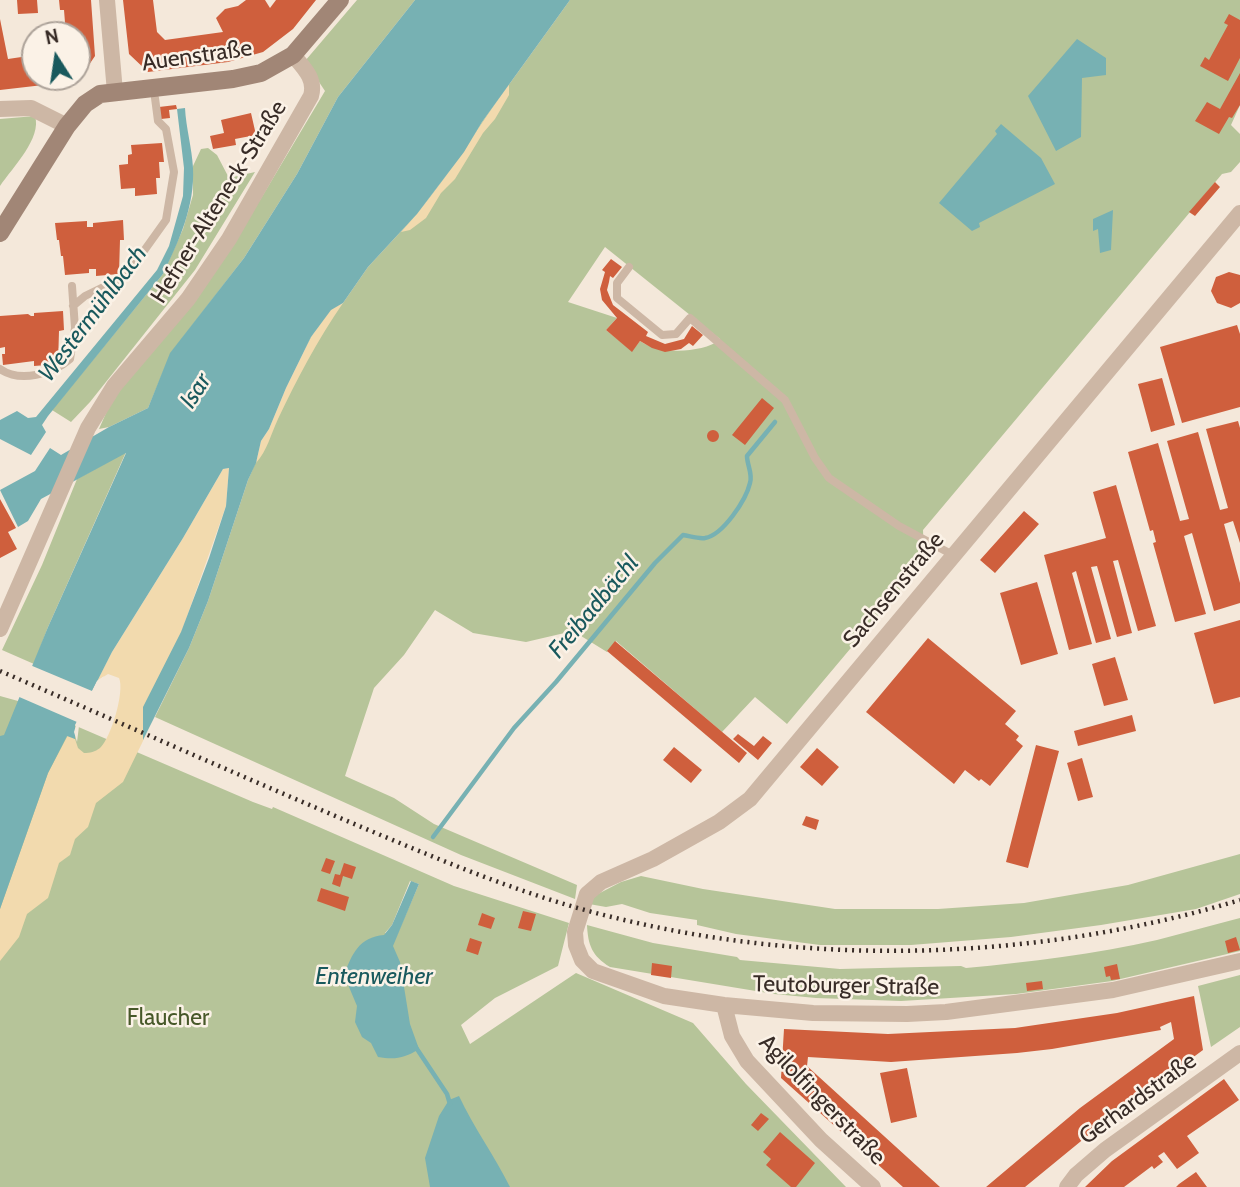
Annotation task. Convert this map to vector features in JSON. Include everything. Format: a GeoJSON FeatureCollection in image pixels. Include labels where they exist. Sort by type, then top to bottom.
{"type":"FeatureCollection","features":[{"type":"Feature","properties":{"kind":"main road","name":"Auenstraße"},"geometry":{"type":"LineString","coordinates":[[68,126],[80,109],[94,97],[261,73],[293,55],[340,0]]}},
{"type":"Feature","properties":{"kind":"main road"},"geometry":{"type":"LineString","coordinates":[[0,233],[68,126]]}},
{"type":"Feature","properties":{"kind":"street"},"geometry":{"type":"LineString","coordinates":[[107,0],[115,92]]}},
{"type":"Feature","properties":{"kind":"street","name":"Hefner-Alteneck-Straße"},"geometry":{"type":"LineString","coordinates":[[0,629],[84,438],[114,386],[169,324],[229,239],[312,96],[314,87],[311,78],[293,55]]}},
{"type":"Feature","properties":{"kind":"street"},"geometry":{"type":"LineString","coordinates":[[0,109],[31,107],[68,126]]}},
{"type":"Feature","properties":{"kind":"street","name":"Sachsenstraße"},"geometry":{"type":"LineString","coordinates":[[582,960],[576,945],[575,932],[587,894],[601,882],[653,859],[719,822],[750,799],[1240,213]]}},
{"type":"Feature","properties":{"kind":"street","name":"Teutoburger Straße"},"geometry":{"type":"LineString","coordinates":[[582,960],[593,971],[664,996],[724,1005],[813,1013],[938,1013],[1113,990],[1240,961]]}},
{"type":"Feature","properties":{"kind":"street","name":"Agilolfingerstraße"},"geometry":{"type":"LineString","coordinates":[[724,1005],[732,1036],[747,1060],[821,1140],[873,1187]]}},
{"type":"Feature","properties":{"kind":"street","name":"Gerhardstraße"},"geometry":{"type":"LineString","coordinates":[[1067,1187],[1076,1175],[1105,1150],[1238,1059]]}},
{"type":"Feature","properties":{"kind":"lane"},"geometry":{"type":"LineString","coordinates":[[73,306],[85,296],[127,276],[166,220],[174,172],[166,129],[158,121],[155,98]]}},
{"type":"Feature","properties":{"kind":"lane"},"geometry":{"type":"LineString","coordinates":[[629,267],[617,283],[617,298],[638,317],[662,335],[676,334],[690,318],[785,400],[797,418],[815,458],[829,478],[899,526],[953,555]]}},
{"type":"Feature","properties":{"kind":"lane"},"geometry":{"type":"LineString","coordinates":[[0,369],[9,375],[40,373],[60,367],[70,359],[75,328],[72,286]]}},
{"type":"Feature","properties":{"kind":"green space"},"geometry":{"type":"Polygon","coordinates":[[[357,0],[415,0],[338,97],[297,174],[244,258],[171,353],[148,408],[109,427],[99,429],[110,404],[260,200],[325,91],[305,61],[357,0]]]}},
{"type":"Feature","properties":{"kind":"green space"},"geometry":{"type":"Polygon","coordinates":[[[570,0],[1240,0],[1240,105],[1231,125],[1240,134],[1240,162],[1231,172],[1222,174],[923,530],[924,561],[787,724],[755,697],[722,732],[616,641],[607,652],[573,631],[526,642],[473,633],[435,610],[404,655],[374,688],[345,776],[394,798],[434,824],[577,885],[575,899],[461,855],[155,717],[189,648],[208,601],[248,480],[311,337],[343,303],[368,267],[417,214],[464,152],[482,122],[570,0]],[[605,247],[568,302],[617,318],[606,330],[632,351],[640,341],[658,349],[680,351],[703,348],[720,339],[605,247]]]}},
{"type":"Feature","properties":{"kind":"green space"},"geometry":{"type":"Polygon","coordinates":[[[35,116],[36,125],[30,143],[0,186],[0,119],[35,116]]]}},
{"type":"Feature","properties":{"kind":"green space"},"geometry":{"type":"Polygon","coordinates":[[[208,148],[217,155],[229,178],[255,172],[195,270],[71,422],[52,410],[163,274],[183,229],[193,195],[193,166],[201,149],[208,148]]]}},
{"type":"Feature","properties":{"kind":"green space"},"geometry":{"type":"Polygon","coordinates":[[[126,452],[34,664],[2,650],[42,565],[77,479],[126,452]]]}},
{"type":"Feature","properties":{"kind":"green space","name":"Flaucher"},"geometry":{"type":"Polygon","coordinates":[[[0,696],[18,701],[253,802],[272,809],[273,807],[454,886],[569,923],[558,966],[495,998],[461,1025],[470,1044],[576,973],[693,1023],[746,1084],[846,1187],[0,1187],[0,696]],[[410,881],[392,925],[385,933],[396,937],[419,884],[410,881]]]}},
{"type":"Feature","properties":{"kind":"green space"},"geometry":{"type":"Polygon","coordinates":[[[1240,854],[1240,894],[1196,909],[1011,937],[911,945],[820,945],[736,934],[697,925],[697,920],[650,913],[622,904],[606,907],[589,904],[596,895],[621,882],[641,876],[703,889],[835,909],[938,909],[1024,903],[1128,885],[1240,854]]]}},
{"type":"Feature","properties":{"kind":"green space"},"geometry":{"type":"Polygon","coordinates":[[[1240,918],[1240,951],[1112,981],[1016,994],[901,1001],[774,994],[610,967],[599,959],[592,949],[587,925],[653,943],[737,957],[740,960],[840,969],[966,968],[1110,949],[1157,940],[1240,918]]]}},
{"type":"Feature","properties":{"kind":"green space"},"geometry":{"type":"Polygon","coordinates":[[[1240,975],[1240,1027],[1211,1047],[1198,986],[1240,975]]]}},
{"type":"Feature","properties":{"kind":"sand"},"geometry":{"type":"Polygon","coordinates":[[[509,84],[509,95],[455,179],[441,193],[426,218],[410,230],[401,232],[444,178],[509,84]]]}},
{"type":"Feature","properties":{"kind":"sand"},"geometry":{"type":"Polygon","coordinates":[[[343,303],[308,360],[266,448],[256,463],[261,441],[311,337],[331,309],[343,303]]]}},
{"type":"Feature","properties":{"kind":"sand"},"geometry":{"type":"Polygon","coordinates":[[[229,468],[226,506],[143,741],[123,782],[96,803],[88,827],[75,839],[70,855],[59,863],[48,898],[27,914],[19,937],[0,961],[0,909],[48,773],[68,735],[75,739],[78,748],[84,753],[100,748],[104,743],[116,714],[120,684],[119,678],[108,674],[97,681],[223,469],[229,468]]]}},
{"type":"Feature","properties":{"kind":"water","name":"Isar"},"geometry":{"type":"Polygon","coordinates":[[[415,0],[570,0],[482,122],[464,152],[417,214],[368,267],[343,303],[331,310],[311,337],[261,441],[256,463],[208,601],[189,648],[143,740],[143,707],[181,632],[226,506],[229,468],[223,469],[112,652],[75,725],[75,739],[67,736],[48,773],[0,909],[0,736],[4,735],[48,627],[126,453],[41,499],[28,521],[18,527],[0,490],[35,471],[50,448],[61,455],[148,408],[170,353],[244,258],[297,174],[338,97],[415,0]]]}},
{"type":"Feature","properties":{"kind":"water"},"geometry":{"type":"Polygon","coordinates":[[[1077,39],[1106,58],[1106,75],[1082,78],[1081,137],[1056,151],[1028,96],[1077,39]]]}},
{"type":"Feature","properties":{"kind":"water"},"geometry":{"type":"Polygon","coordinates":[[[185,108],[193,182],[189,210],[175,249],[163,274],[48,416],[42,425],[46,432],[31,455],[0,439],[0,420],[17,411],[28,418],[36,417],[157,270],[169,246],[183,196],[184,168],[177,109],[185,108]]]}},
{"type":"Feature","properties":{"kind":"water"},"geometry":{"type":"Polygon","coordinates":[[[1001,124],[1041,158],[1055,184],[979,223],[980,227],[972,231],[939,203],[997,134],[995,131],[1001,124]]]}},
{"type":"Feature","properties":{"kind":"water"},"geometry":{"type":"Polygon","coordinates":[[[1113,210],[1111,250],[1100,253],[1098,229],[1093,231],[1093,219],[1113,210]]]}},
{"type":"Feature","properties":{"kind":"water","name":"Entenweiher"},"geometry":{"type":"Polygon","coordinates":[[[411,881],[419,884],[393,946],[400,962],[410,1024],[419,1049],[400,1058],[378,1057],[371,1043],[362,1037],[355,1022],[357,1006],[344,975],[350,960],[362,943],[375,936],[384,935],[392,925],[411,881]]]}},
{"type":"Feature","properties":{"kind":"water"},"geometry":{"type":"Polygon","coordinates":[[[459,1096],[510,1187],[430,1187],[425,1158],[439,1116],[449,1100],[459,1096]]]}},
{"type":"Feature","properties":{"kind":"pier"},"geometry":{"type":"Polygon","coordinates":[[[30,665],[92,691],[97,681],[104,676],[79,726],[77,742],[74,732],[77,722],[17,696],[30,665]]]}},
{"type":"Feature","properties":{"kind":"building"},"geometry":{"type":"Polygon","coordinates":[[[17,0],[37,0],[38,13],[18,14],[17,0]]]}},
{"type":"Feature","properties":{"kind":"building"},"geometry":{"type":"Polygon","coordinates":[[[59,0],[91,0],[95,56],[91,62],[91,21],[65,21],[64,10],[60,10],[59,0]]]}},
{"type":"Feature","properties":{"kind":"building"},"geometry":{"type":"Polygon","coordinates":[[[123,0],[153,0],[157,32],[165,40],[223,32],[216,18],[225,9],[238,6],[246,0],[265,0],[270,8],[276,0],[316,0],[293,29],[263,52],[228,62],[148,72],[129,54],[123,0]]]}},
{"type":"Feature","properties":{"kind":"building"},"geometry":{"type":"Polygon","coordinates":[[[1229,14],[1240,20],[1240,58],[1228,81],[1200,66],[1205,57],[1209,60],[1228,25],[1224,23],[1229,14]]]}},
{"type":"Feature","properties":{"kind":"building"},"geometry":{"type":"Polygon","coordinates":[[[0,19],[8,59],[21,57],[21,88],[0,90],[0,19]]]}},
{"type":"Feature","properties":{"kind":"building"},"geometry":{"type":"Polygon","coordinates":[[[1240,73],[1240,105],[1219,134],[1195,121],[1207,102],[1220,109],[1240,73]]]}},
{"type":"Feature","properties":{"kind":"building"},"geometry":{"type":"Polygon","coordinates":[[[176,105],[177,109],[169,110],[170,118],[161,119],[159,107],[176,105]]]}},
{"type":"Feature","properties":{"kind":"building"},"geometry":{"type":"Polygon","coordinates":[[[251,113],[256,135],[235,139],[236,145],[213,149],[210,136],[224,133],[221,120],[251,113]]]}},
{"type":"Feature","properties":{"kind":"building"},"geometry":{"type":"Polygon","coordinates":[[[162,143],[164,162],[159,162],[157,194],[135,196],[135,188],[121,189],[119,165],[128,164],[128,155],[132,154],[131,145],[162,143]]]}},
{"type":"Feature","properties":{"kind":"building"},"geometry":{"type":"Polygon","coordinates":[[[1215,182],[1220,187],[1195,216],[1189,212],[1215,182]]]}},
{"type":"Feature","properties":{"kind":"building"},"geometry":{"type":"Polygon","coordinates":[[[123,220],[124,240],[120,240],[119,274],[96,276],[96,269],[89,269],[89,273],[65,275],[55,223],[87,221],[87,227],[93,227],[93,223],[123,220]]]}},
{"type":"Feature","properties":{"kind":"building"},"geometry":{"type":"Polygon","coordinates":[[[611,259],[622,267],[613,278],[610,276],[607,290],[613,305],[648,332],[646,336],[665,344],[684,339],[692,326],[703,335],[693,346],[689,343],[681,349],[665,352],[640,341],[632,352],[606,330],[617,318],[602,300],[600,289],[605,272],[602,270],[611,259]]]}},
{"type":"Feature","properties":{"kind":"building"},"geometry":{"type":"Polygon","coordinates":[[[1229,272],[1240,275],[1240,303],[1231,308],[1217,303],[1211,291],[1216,277],[1229,272]]]}},
{"type":"Feature","properties":{"kind":"building"},"geometry":{"type":"Polygon","coordinates":[[[63,311],[64,330],[59,331],[58,364],[34,366],[34,361],[3,365],[2,354],[5,354],[5,347],[0,348],[0,316],[34,316],[34,313],[63,311]]]}},
{"type":"Feature","properties":{"kind":"building"},"geometry":{"type":"Polygon","coordinates":[[[1237,325],[1240,334],[1240,407],[1182,423],[1160,347],[1237,325]]]}},
{"type":"Feature","properties":{"kind":"building"},"geometry":{"type":"Polygon","coordinates":[[[1162,378],[1175,425],[1151,432],[1138,384],[1162,378]]]}},
{"type":"Feature","properties":{"kind":"building"},"geometry":{"type":"Polygon","coordinates":[[[762,398],[774,408],[745,445],[732,435],[762,398]]]}},
{"type":"Feature","properties":{"kind":"building"},"geometry":{"type":"Polygon","coordinates":[[[1238,421],[1240,543],[1233,521],[1224,524],[1240,583],[1240,603],[1214,611],[1192,533],[1184,536],[1206,614],[1175,622],[1153,543],[1156,542],[1153,530],[1150,531],[1128,452],[1158,443],[1180,521],[1189,519],[1167,441],[1198,432],[1220,510],[1228,508],[1206,429],[1238,421]]]}},
{"type":"Feature","properties":{"kind":"building"},"geometry":{"type":"Polygon","coordinates":[[[708,431],[718,431],[718,441],[708,441],[708,431]]]}},
{"type":"Feature","properties":{"kind":"building"},"geometry":{"type":"Polygon","coordinates":[[[1116,485],[1156,626],[1138,631],[1118,560],[1113,561],[1132,633],[1117,637],[1097,566],[1091,567],[1111,639],[1096,643],[1076,571],[1072,573],[1092,644],[1069,650],[1044,555],[1106,538],[1093,492],[1116,485]]]}},
{"type":"Feature","properties":{"kind":"building"},"geometry":{"type":"Polygon","coordinates":[[[0,499],[16,528],[8,532],[17,549],[0,558],[0,499]]]}},
{"type":"Feature","properties":{"kind":"building"},"geometry":{"type":"Polygon","coordinates":[[[1024,511],[1039,524],[995,573],[980,560],[1024,511]]]}},
{"type":"Feature","properties":{"kind":"building"},"geometry":{"type":"Polygon","coordinates":[[[1037,582],[1058,654],[1021,665],[1000,593],[1037,582]]]}},
{"type":"Feature","properties":{"kind":"building"},"geometry":{"type":"Polygon","coordinates":[[[1240,620],[1240,697],[1214,704],[1194,633],[1240,620]]]}},
{"type":"Feature","properties":{"kind":"building"},"geometry":{"type":"Polygon","coordinates":[[[928,638],[1016,711],[1005,724],[1019,736],[1016,740],[1023,746],[990,786],[965,770],[954,784],[866,712],[928,638]]]}},
{"type":"Feature","properties":{"kind":"building"},"geometry":{"type":"Polygon","coordinates":[[[615,641],[747,753],[739,763],[607,651],[615,641]]]}},
{"type":"Feature","properties":{"kind":"building"},"geometry":{"type":"Polygon","coordinates":[[[1115,657],[1128,700],[1104,706],[1092,664],[1115,657]]]}},
{"type":"Feature","properties":{"kind":"building"},"geometry":{"type":"Polygon","coordinates":[[[1132,715],[1136,731],[1078,746],[1074,731],[1132,715]]]}},
{"type":"Feature","properties":{"kind":"building"},"geometry":{"type":"Polygon","coordinates":[[[738,734],[754,746],[763,736],[772,743],[758,760],[733,739],[738,734]]]}},
{"type":"Feature","properties":{"kind":"building"},"geometry":{"type":"Polygon","coordinates":[[[1036,745],[1059,751],[1028,868],[1006,862],[1036,745]]]}},
{"type":"Feature","properties":{"kind":"building"},"geometry":{"type":"Polygon","coordinates":[[[674,747],[702,770],[691,783],[663,760],[674,747]]]}},
{"type":"Feature","properties":{"kind":"building"},"geometry":{"type":"Polygon","coordinates":[[[817,748],[839,767],[822,786],[800,767],[817,748]]]}},
{"type":"Feature","properties":{"kind":"building"},"geometry":{"type":"Polygon","coordinates":[[[1082,758],[1093,797],[1078,801],[1067,763],[1082,758]]]}},
{"type":"Feature","properties":{"kind":"building"},"geometry":{"type":"Polygon","coordinates":[[[806,816],[819,820],[816,830],[802,825],[806,816]]]}},
{"type":"Feature","properties":{"kind":"building"},"geometry":{"type":"Polygon","coordinates":[[[326,858],[335,861],[330,874],[321,871],[326,858]]]}},
{"type":"Feature","properties":{"kind":"building"},"geometry":{"type":"Polygon","coordinates":[[[344,863],[356,867],[352,879],[343,876],[340,887],[332,884],[335,874],[340,875],[344,863]]]}},
{"type":"Feature","properties":{"kind":"building"},"geometry":{"type":"Polygon","coordinates":[[[321,888],[349,897],[345,911],[317,901],[321,888]]]}},
{"type":"Feature","properties":{"kind":"building"},"geometry":{"type":"Polygon","coordinates":[[[523,911],[536,914],[531,931],[518,928],[523,911]]]}},
{"type":"Feature","properties":{"kind":"building"},"geometry":{"type":"Polygon","coordinates":[[[482,913],[495,918],[491,929],[478,925],[482,913]]]}},
{"type":"Feature","properties":{"kind":"building"},"geometry":{"type":"Polygon","coordinates":[[[1236,937],[1240,950],[1228,953],[1225,941],[1236,937]]]}},
{"type":"Feature","properties":{"kind":"building"},"geometry":{"type":"Polygon","coordinates":[[[470,938],[482,942],[478,955],[466,951],[470,938]]]}},
{"type":"Feature","properties":{"kind":"building"},"geometry":{"type":"Polygon","coordinates":[[[652,963],[672,966],[671,978],[651,975],[652,963]]]}},
{"type":"Feature","properties":{"kind":"building"},"geometry":{"type":"Polygon","coordinates":[[[1117,964],[1120,979],[1111,980],[1110,976],[1106,977],[1104,967],[1117,964]]]}},
{"type":"Feature","properties":{"kind":"building"},"geometry":{"type":"Polygon","coordinates":[[[1042,981],[1043,989],[1027,991],[1026,983],[1042,981]]]}},
{"type":"Feature","properties":{"kind":"building"},"geometry":{"type":"Polygon","coordinates":[[[1194,996],[1203,1050],[1097,1128],[1025,1187],[986,1187],[1080,1108],[1174,1039],[1171,1022],[1160,1027],[1161,1030],[1017,1053],[891,1062],[808,1057],[807,1066],[940,1187],[903,1187],[781,1078],[784,1029],[888,1034],[1015,1028],[1117,1013],[1194,996]]]}},
{"type":"Feature","properties":{"kind":"building"},"geometry":{"type":"Polygon","coordinates":[[[907,1068],[917,1117],[891,1123],[880,1073],[907,1068]]]}},
{"type":"Feature","properties":{"kind":"building"},"geometry":{"type":"Polygon","coordinates":[[[1224,1079],[1239,1100],[1187,1136],[1199,1153],[1177,1169],[1164,1152],[1158,1156],[1163,1162],[1154,1169],[1152,1166],[1124,1187],[1085,1187],[1112,1161],[1224,1079]]]}},
{"type":"Feature","properties":{"kind":"building"},"geometry":{"type":"Polygon","coordinates":[[[761,1113],[769,1119],[758,1131],[751,1125],[761,1113]]]}},
{"type":"Feature","properties":{"kind":"building"},"geometry":{"type":"Polygon","coordinates":[[[780,1132],[815,1163],[796,1187],[791,1187],[766,1165],[771,1159],[763,1152],[780,1132]]]}},
{"type":"Feature","properties":{"kind":"building"},"geometry":{"type":"Polygon","coordinates":[[[1196,1172],[1207,1187],[1176,1187],[1179,1184],[1196,1172]]]}},
{"type":"Feature","properties":{"kind":"waterway","name":"Freibadbächl"},"geometry":{"type":"LineString","coordinates":[[433,837],[514,728],[655,563],[683,535],[705,538],[719,531],[733,516],[750,483],[747,456],[775,422]]}},
{"type":"Feature","properties":{"kind":"waterway"},"geometry":{"type":"LineString","coordinates":[[415,1046],[447,1094],[450,1104]]}},
{"type":"Feature","properties":{"kind":"railway"},"geometry":{"type":"LineString","coordinates":[[0,671],[314,807],[486,877],[550,900],[616,918],[693,934],[771,945],[850,950],[929,950],[1008,945],[1087,935],[1164,920],[1240,900]]}},
{"type":"Feature","properties":{"kind":"water label","name":"Westermühlbach"},"geometry":{"type":"Point","coordinates":[93,314]}}]}
